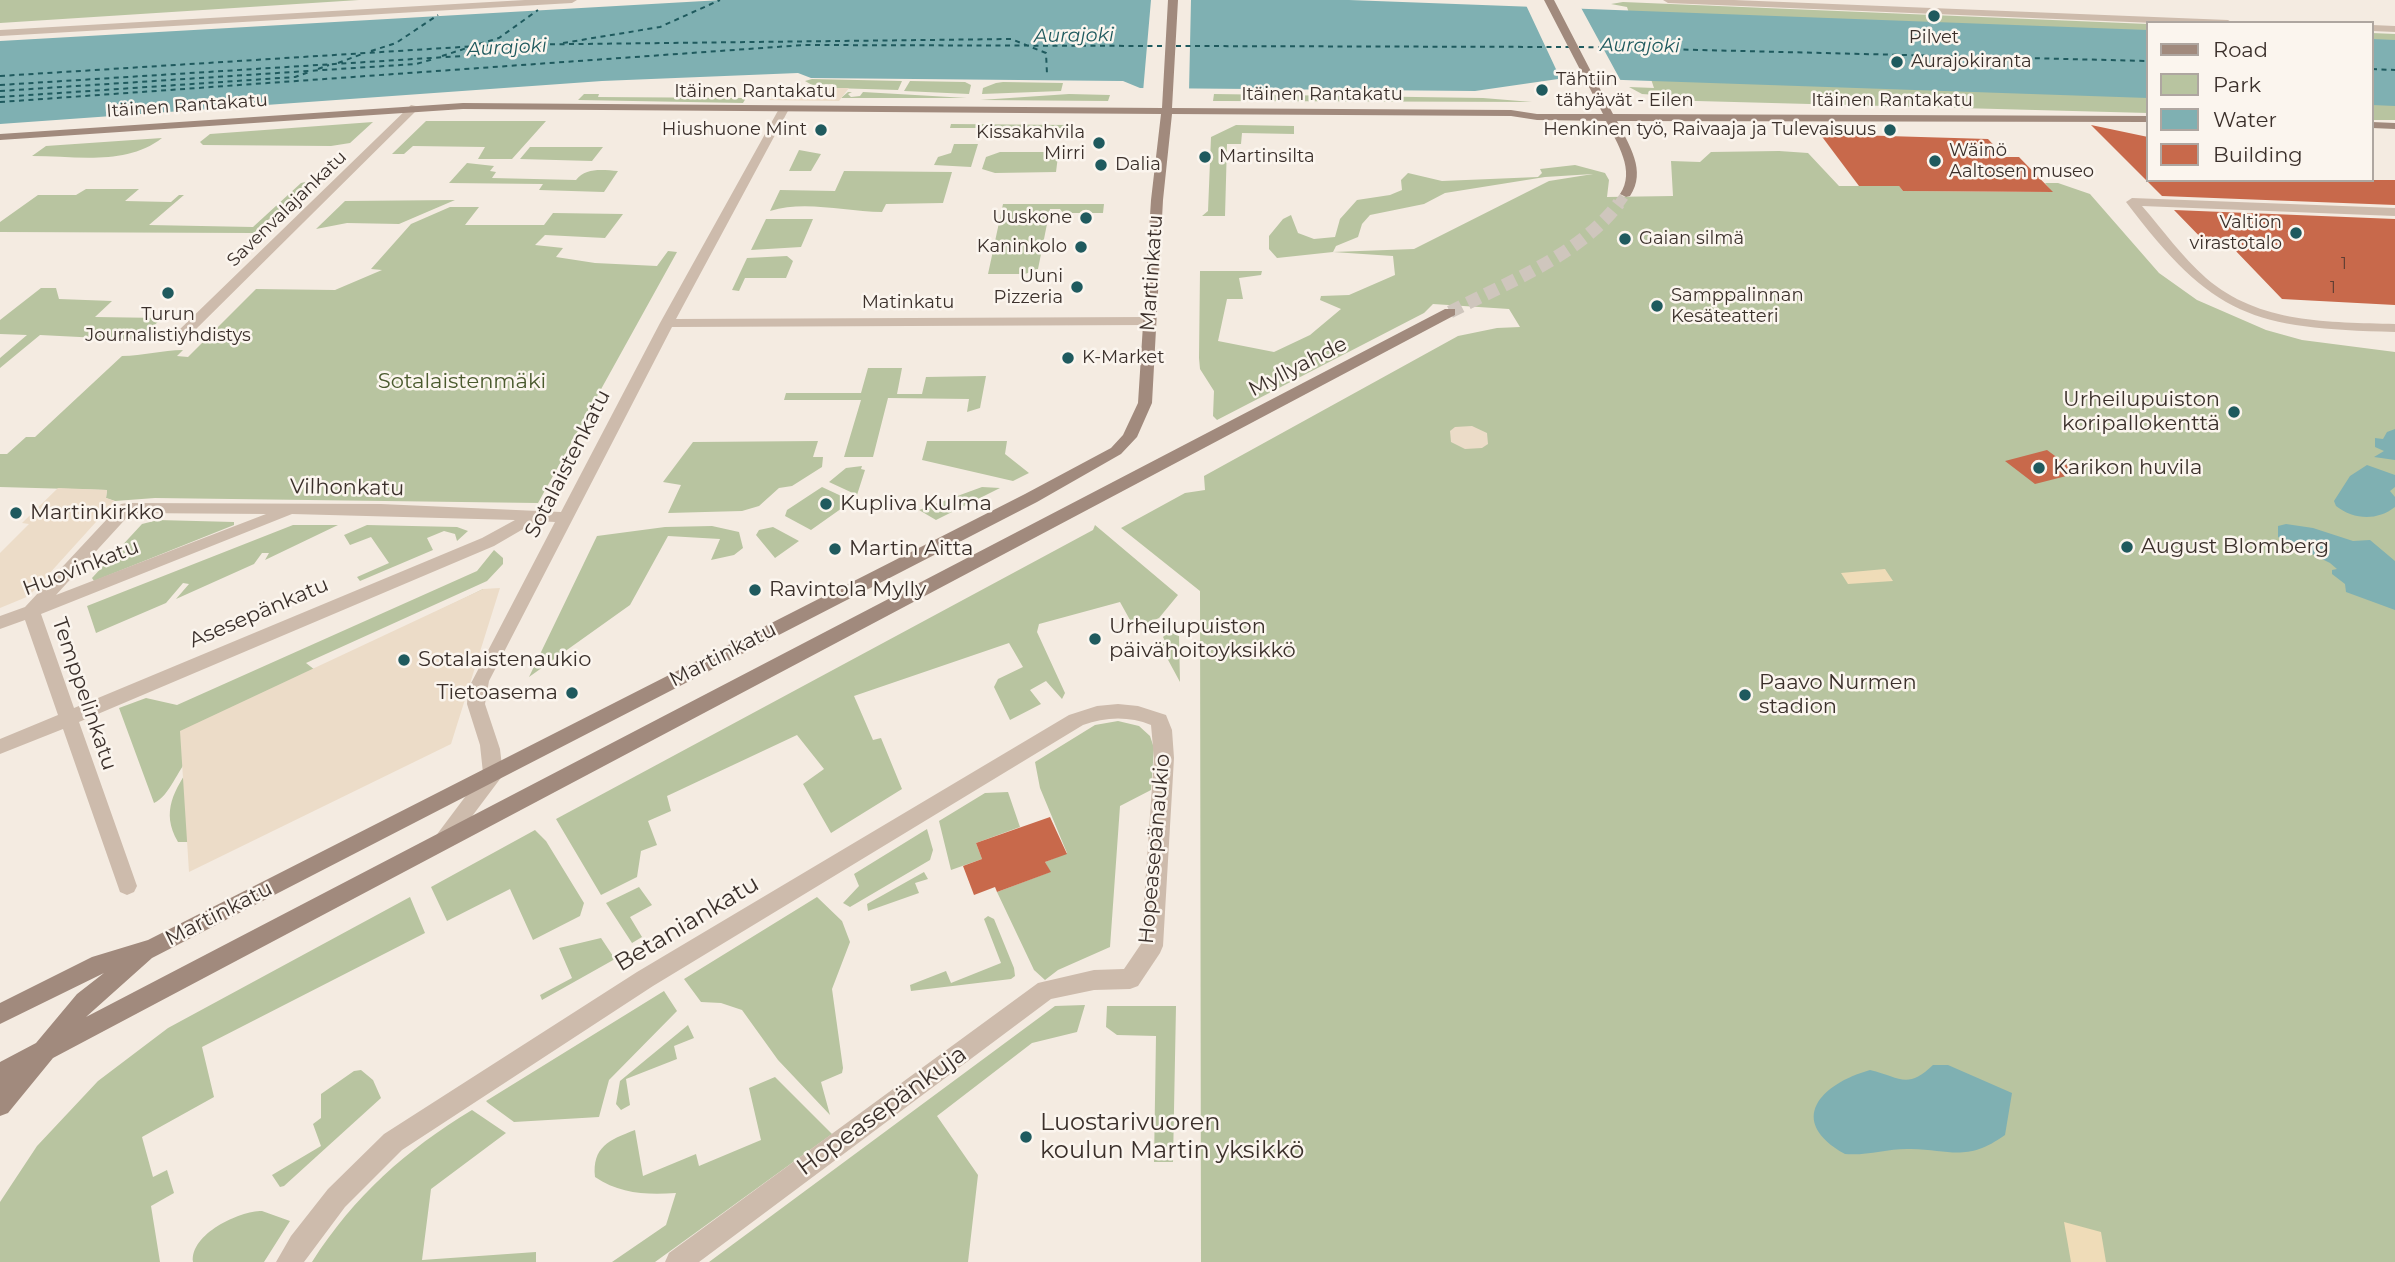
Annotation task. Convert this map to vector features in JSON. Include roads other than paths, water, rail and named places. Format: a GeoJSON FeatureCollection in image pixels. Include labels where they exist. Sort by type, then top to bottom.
{"type":"FeatureCollection","features":[{"type":"Feature","properties":{"kind":"main road","name":"Martinkatu"},"geometry":{"type":"LineString","coordinates":[[0,1014],[100,964],[153,948],[1075,476],[1116,451],[1133,430],[1144,403],[1148,321],[1169,95],[1173,0]]}},
{"type":"Feature","properties":{"kind":"main road"},"geometry":{"type":"LineString","coordinates":[[1549,0],[1630,157],[1632,185],[1626,194]]}},
{"type":"Feature","properties":{"kind":"main road","name":"Itäinen Rantakatu"},"geometry":{"type":"LineString","coordinates":[[0,137],[415,107],[1511,113],[1537,117],[1606,112],[2146,119]]}},
{"type":"Feature","properties":{"kind":"main road"},"geometry":{"type":"LineString","coordinates":[[2374,125],[2395,126]]}},
{"type":"Feature","properties":{"kind":"main road","name":"Myllyahde"},"geometry":{"type":"LineString","coordinates":[[1166,459],[1450,312]]}},
{"type":"Feature","properties":{"kind":"main road","name":"Martinkatu"},"geometry":{"type":"LineString","coordinates":[[0,1074],[1166,459]]}},
{"type":"Feature","properties":{"kind":"main road"},"geometry":{"type":"LineString","coordinates":[[0,1105],[85,1001],[153,948]]}},
{"type":"Feature","properties":{"kind":"street"},"geometry":{"type":"LineString","coordinates":[[0,33],[572,0]]}},
{"type":"Feature","properties":{"kind":"street"},"geometry":{"type":"LineString","coordinates":[[1668,0],[2178,21]]}},
{"type":"Feature","properties":{"kind":"street"},"geometry":{"type":"LineString","coordinates":[[1914,0],[1926,11]]}},
{"type":"Feature","properties":{"kind":"street"},"geometry":{"type":"LineString","coordinates":[[2374,28],[2395,29]]}},
{"type":"Feature","properties":{"kind":"street","name":"Savenvalajankatu"},"geometry":{"type":"LineString","coordinates":[[182,335],[415,107]]}},
{"type":"Feature","properties":{"kind":"street","name":"Sotalaistenkatu"},"geometry":{"type":"LineString","coordinates":[[493,775],[489,741],[477,714],[476,691],[667,323],[784,109]]}},
{"type":"Feature","properties":{"kind":"street"},"geometry":{"type":"LineString","coordinates":[[2395,212],[2132,202],[2214,291],[2280,319],[2310,325],[2395,328]]}},
{"type":"Feature","properties":{"kind":"street","name":"Matinkatu"},"geometry":{"type":"LineString","coordinates":[[667,323],[1148,321]]}},
{"type":"Feature","properties":{"kind":"street","name":"Vilhonkatu"},"geometry":{"type":"LineString","coordinates":[[127,508],[490,512],[567,517]]}},
{"type":"Feature","properties":{"kind":"street","name":"Temppelinkatu"},"geometry":{"type":"LineString","coordinates":[[127,508],[31,611],[127,886]]}},
{"type":"Feature","properties":{"kind":"street","name":"Huovinkatu"},"geometry":{"type":"LineString","coordinates":[[0,623],[295,509]]}},
{"type":"Feature","properties":{"kind":"street","name":"Asesepänkatu"},"geometry":{"type":"LineString","coordinates":[[0,747],[488,542],[534,516]]}},
{"type":"Feature","properties":{"kind":"street","name":"Betaniankatu"},"geometry":{"type":"LineString","coordinates":[[289,1262],[330,1204],[393,1142],[655,973],[1076,720],[1111,710],[1132,711],[1159,720]]}},
{"type":"Feature","properties":{"kind":"street","name":"Hopeasepänaukio"},"geometry":{"type":"LineString","coordinates":[[1094,980],[1130,979],[1152,946],[1164,758],[1163,730],[1159,720]]}},
{"type":"Feature","properties":{"kind":"street"},"geometry":{"type":"LineString","coordinates":[[442,841],[493,775]]}},
{"type":"Feature","properties":{"kind":"street","name":"Hopeasepänkuja"},"geometry":{"type":"LineString","coordinates":[[678,1262],[1046,990],[1094,980]]}},
{"type":"Feature","properties":{"kind":"water","name":"Aurajoki"},"geometry":{"type":"Polygon","coordinates":[[[722,0],[1349,0],[2146,30],[2146,98],[1565,78],[1475,91],[1140,88],[1123,81],[811,78],[798,73],[602,81],[0,124],[0,41],[722,0]]]}},
{"type":"Feature","properties":{"kind":"water"},"geometry":{"type":"Polygon","coordinates":[[[2374,39],[2395,40],[2395,106],[2374,105],[2374,39]]]}},
{"type":"Feature","properties":{"kind":"water"},"geometry":{"type":"Polygon","coordinates":[[[2395,429],[2395,460],[2374,457],[2384,451],[2375,447],[2375,438],[2383,439],[2387,432],[2395,429]]]}},
{"type":"Feature","properties":{"kind":"water"},"geometry":{"type":"Polygon","coordinates":[[[2367,465],[2395,475],[2395,487],[2390,491],[2395,497],[2395,507],[2373,517],[2350,514],[2336,506],[2334,501],[2350,476],[2367,465]]]}},
{"type":"Feature","properties":{"kind":"water"},"geometry":{"type":"Polygon","coordinates":[[[2286,524],[2313,528],[2353,541],[2370,540],[2395,561],[2395,610],[2346,592],[2345,584],[2332,574],[2332,570],[2337,569],[2330,563],[2278,537],[2278,526],[2286,524]]]}},
{"type":"Feature","properties":{"kind":"water"},"geometry":{"type":"Polygon","coordinates":[[[1933,1065],[1948,1065],[2012,1093],[2005,1135],[1969,1152],[1903,1149],[1845,1154],[1827,1141],[1817,1129],[1814,1117],[1817,1105],[1837,1084],[1870,1070],[1903,1080],[1910,1079],[1924,1073],[1933,1065]]]}},
{"type":"Feature","properties":{"kind":"tunnel"},"geometry":{"type":"LineString","coordinates":[[1618,205],[1626,194]]}},
{"type":"Feature","properties":{"kind":"tunnel"},"geometry":{"type":"LineString","coordinates":[[1450,312],[1563,253],[1584,238],[1619,203]]}},
{"type":"Feature","properties":{"kind":"place","name":"Pilvet"},"geometry":{"type":"Point","coordinates":[1934,16]}},
{"type":"Feature","properties":{"kind":"place","name":"Aurajokiranta"},"geometry":{"type":"Point","coordinates":[1897,62]}},
{"type":"Feature","properties":{"kind":"place","name":"Tähtiin tähyävät - Eilen"},"geometry":{"type":"Point","coordinates":[1542,90]}},
{"type":"Feature","properties":{"kind":"place","name":"Hiushuone Mint"},"geometry":{"type":"Point","coordinates":[821,130]}},
{"type":"Feature","properties":{"kind":"place","name":"Henkinen työ, Raivaaja ja Tulevaisuus"},"geometry":{"type":"Point","coordinates":[1890,130]}},
{"type":"Feature","properties":{"kind":"place","name":"Kissakahvila Mirri"},"geometry":{"type":"Point","coordinates":[1099,143]}},
{"type":"Feature","properties":{"kind":"place","name":"Martinsilta"},"geometry":{"type":"Point","coordinates":[1205,157]}},
{"type":"Feature","properties":{"kind":"place","name":"Wäinö Aaltosen museo"},"geometry":{"type":"Point","coordinates":[1935,161]}},
{"type":"Feature","properties":{"kind":"place","name":"Dalia"},"geometry":{"type":"Point","coordinates":[1101,165]}},
{"type":"Feature","properties":{"kind":"place","name":"Uuskone"},"geometry":{"type":"Point","coordinates":[1086,218]}},
{"type":"Feature","properties":{"kind":"place","name":"Valtion virastotalo"},"geometry":{"type":"Point","coordinates":[2296,233]}},
{"type":"Feature","properties":{"kind":"place","name":"Gaian silmä"},"geometry":{"type":"Point","coordinates":[1625,239]}},
{"type":"Feature","properties":{"kind":"place","name":"Kaninkolo"},"geometry":{"type":"Point","coordinates":[1081,247]}},
{"type":"Feature","properties":{"kind":"place","name":"Uuni Pizzeria"},"geometry":{"type":"Point","coordinates":[1077,287]}},
{"type":"Feature","properties":{"kind":"place","name":"Turun Journalistiyhdistys"},"geometry":{"type":"Point","coordinates":[168,293]}},
{"type":"Feature","properties":{"kind":"place","name":"Samppalinnan Kesäteatteri"},"geometry":{"type":"Point","coordinates":[1657,306]}},
{"type":"Feature","properties":{"kind":"place","name":"K-Market"},"geometry":{"type":"Point","coordinates":[1068,358]}},
{"type":"Feature","properties":{"kind":"place","name":"Urheilupuiston koripallokenttä"},"geometry":{"type":"Point","coordinates":[2234,412]}},
{"type":"Feature","properties":{"kind":"place","name":"Karikon huvila"},"geometry":{"type":"Point","coordinates":[2039,468]}},
{"type":"Feature","properties":{"kind":"place","name":"Kupliva Kulma"},"geometry":{"type":"Point","coordinates":[826,504]}},
{"type":"Feature","properties":{"kind":"place","name":"Martinkirkko"},"geometry":{"type":"Point","coordinates":[16,513]}},
{"type":"Feature","properties":{"kind":"place","name":"August Blomberg"},"geometry":{"type":"Point","coordinates":[2127,547]}},
{"type":"Feature","properties":{"kind":"place","name":"Martin Aitta"},"geometry":{"type":"Point","coordinates":[835,549]}},
{"type":"Feature","properties":{"kind":"place","name":"Ravintola Mylly"},"geometry":{"type":"Point","coordinates":[755,590]}},
{"type":"Feature","properties":{"kind":"place","name":"Urheilupuiston päivähoitoyksikkö"},"geometry":{"type":"Point","coordinates":[1095,639]}},
{"type":"Feature","properties":{"kind":"place","name":"Sotalaistenaukio"},"geometry":{"type":"Point","coordinates":[404,660]}},
{"type":"Feature","properties":{"kind":"place","name":"Tietoasema"},"geometry":{"type":"Point","coordinates":[572,693]}},
{"type":"Feature","properties":{"kind":"place","name":"Paavo Nurmen stadion"},"geometry":{"type":"Point","coordinates":[1745,695]}},
{"type":"Feature","properties":{"kind":"place","name":"Luostarivuoren koulun Martin yksikkö"},"geometry":{"type":"Point","coordinates":[1026,1137]}},
{"type":"Feature","properties":{"kind":"park label","name":"Sotalaistenmäki"},"geometry":{"type":"Point","coordinates":[462,382]}}]}
